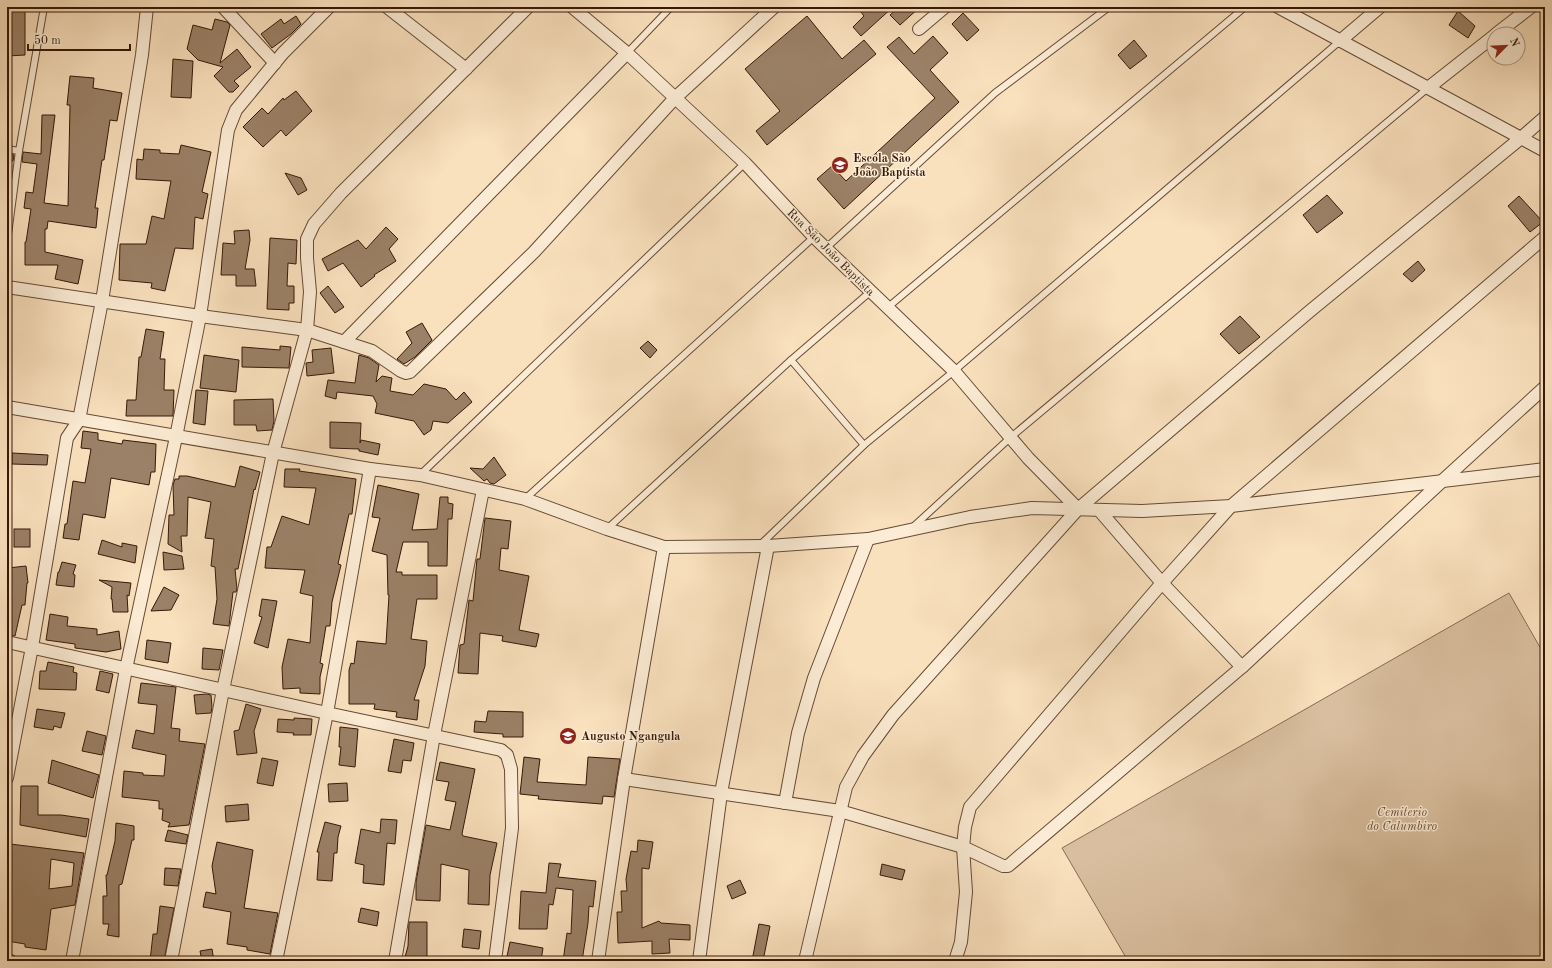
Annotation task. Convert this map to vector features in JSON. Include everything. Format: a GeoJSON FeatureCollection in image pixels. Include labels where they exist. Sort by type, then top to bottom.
{"type":"FeatureCollection","features":[{"type":"Feature","properties":{"kind":"street"},"geometry":{"type":"LineString","coordinates":[[7,778],[32,647],[67,438],[80,420],[102,301],[142,55],[147,7]]}},
{"type":"Feature","properties":{"kind":"street"},"geometry":{"type":"LineString","coordinates":[[223,7],[275,64]]}},
{"type":"Feature","properties":{"kind":"street"},"geometry":{"type":"LineString","coordinates":[[72,961],[126,669],[176,437],[200,316],[228,130],[236,110],[275,64],[329,7]]}},
{"type":"Feature","properties":{"kind":"street"},"geometry":{"type":"LineString","coordinates":[[387,7],[466,69]]}},
{"type":"Feature","properties":{"kind":"street"},"geometry":{"type":"LineString","coordinates":[[171,961],[223,690],[273,453],[307,330],[310,292],[307,238],[314,224],[341,193],[528,7]]}},
{"type":"Feature","properties":{"kind":"street","name":"Rua São João Baptista"},"geometry":{"type":"LineString","coordinates":[[572,7],[627,53],[744,162],[826,249],[954,371],[1028,458],[1078,509]]}},
{"type":"Feature","properties":{"kind":"street"},"geometry":{"type":"LineString","coordinates":[[7,287],[200,316],[307,330],[372,350],[401,371],[406,373],[410,372],[534,252],[675,98],[774,7]]}},
{"type":"Feature","properties":{"kind":"street"},"geometry":{"type":"LineString","coordinates":[[919,29],[945,7]]}},
{"type":"Feature","properties":{"kind":"street"},"geometry":{"type":"LineString","coordinates":[[1278,7],[1545,151]]}},
{"type":"Feature","properties":{"kind":"street"},"geometry":{"type":"LineString","coordinates":[[1340,41],[1380,7]]}},
{"type":"Feature","properties":{"kind":"street"},"geometry":{"type":"LineString","coordinates":[[1507,26],[1531,7]]}},
{"type":"Feature","properties":{"kind":"street"},"geometry":{"type":"LineString","coordinates":[[1428,88],[1486,42]]}},
{"type":"Feature","properties":{"kind":"street"},"geometry":{"type":"LineString","coordinates":[[344,342],[627,53]]}},
{"type":"Feature","properties":{"kind":"street"},"geometry":{"type":"LineString","coordinates":[[805,961],[846,787],[863,756],[893,715],[1078,509],[1310,311],[1545,117]]}},
{"type":"Feature","properties":{"kind":"street"},"geometry":{"type":"LineString","coordinates":[[955,961],[961,942],[966,892],[963,848],[965,827],[970,807],[1162,583],[1231,506],[1545,237]]}},
{"type":"Feature","properties":{"kind":"street"},"geometry":{"type":"LineString","coordinates":[[624,779],[840,811],[963,848],[1003,866],[1008,866],[1242,667],[1545,387]]}},
{"type":"Feature","properties":{"kind":"street"},"geometry":{"type":"LineString","coordinates":[[7,407],[176,437],[420,476],[525,499],[607,529],[664,547],[763,546],[868,539],[970,517],[1032,508],[1142,511],[1231,506],[1545,470]]}},
{"type":"Feature","properties":{"kind":"street"},"geometry":{"type":"LineString","coordinates":[[276,961],[327,713],[370,469]]}},
{"type":"Feature","properties":{"kind":"street"},"geometry":{"type":"LineString","coordinates":[[395,961],[434,736],[483,490]]}},
{"type":"Feature","properties":{"kind":"street"},"geometry":{"type":"LineString","coordinates":[[1099,510],[1162,583],[1242,667]]}},
{"type":"Feature","properties":{"kind":"street"},"geometry":{"type":"LineString","coordinates":[[785,803],[798,733],[814,678],[868,539]]}},
{"type":"Feature","properties":{"kind":"street"},"geometry":{"type":"LineString","coordinates":[[699,961],[721,793],[763,546]]}},
{"type":"Feature","properties":{"kind":"street"},"geometry":{"type":"LineString","coordinates":[[598,961],[624,779],[664,547]]}},
{"type":"Feature","properties":{"kind":"street"},"geometry":{"type":"LineString","coordinates":[[7,642],[501,750],[507,755],[511,768],[512,828],[495,961]]}},
{"type":"Feature","properties":{"kind":"street"},"geometry":{"type":"LineString","coordinates":[[7,960],[11,961]]}},
{"type":"Feature","properties":{"kind":"lane"},"geometry":{"type":"LineString","coordinates":[[7,242],[19,151],[44,7]]}},
{"type":"Feature","properties":{"kind":"lane"},"geometry":{"type":"LineString","coordinates":[[627,53],[671,7]]}},
{"type":"Feature","properties":{"kind":"lane"},"geometry":{"type":"LineString","coordinates":[[826,249],[995,93],[1108,7]]}},
{"type":"Feature","properties":{"kind":"lane"},"geometry":{"type":"LineString","coordinates":[[887,308],[1245,7]]}},
{"type":"Feature","properties":{"kind":"lane"},"geometry":{"type":"LineString","coordinates":[[763,546],[864,445],[954,371],[1340,41]]}},
{"type":"Feature","properties":{"kind":"lane"},"geometry":{"type":"LineString","coordinates":[[910,529],[1011,437],[1428,88]]}},
{"type":"Feature","properties":{"kind":"lane"},"geometry":{"type":"LineString","coordinates":[[7,149],[19,151]]}},
{"type":"Feature","properties":{"kind":"lane"},"geometry":{"type":"LineString","coordinates":[[420,476],[744,162]]}},
{"type":"Feature","properties":{"kind":"lane"},"geometry":{"type":"LineString","coordinates":[[525,499],[814,237]]}},
{"type":"Feature","properties":{"kind":"lane"},"geometry":{"type":"LineString","coordinates":[[607,529],[791,360],[870,292]]}},
{"type":"Feature","properties":{"kind":"lane"},"geometry":{"type":"LineString","coordinates":[[791,360],[864,445]]}},
{"type":"Feature","properties":{"kind":"green space","name":"Cemiterio do Calumbiro"},"geometry":{"type":"Polygon","coordinates":[[[1509,593],[1545,656],[1545,961],[1128,961],[1062,848],[1509,593]]]}},
{"type":"Feature","properties":{"kind":"building"},"geometry":{"type":"Polygon","coordinates":[[[7,7],[25,7],[25,55],[7,56],[7,7]]]}},
{"type":"Feature","properties":{"kind":"building"},"geometry":{"type":"Polygon","coordinates":[[[857,7],[893,7],[861,36],[853,27],[864,16],[857,7]]]}},
{"type":"Feature","properties":{"kind":"building"},"geometry":{"type":"Polygon","coordinates":[[[899,7],[920,7],[900,25],[890,15],[899,7]]]}},
{"type":"Feature","properties":{"kind":"building"},"geometry":{"type":"Polygon","coordinates":[[[1458,11],[1475,26],[1468,38],[1449,25],[1458,11]]]}},
{"type":"Feature","properties":{"kind":"building"},"geometry":{"type":"Polygon","coordinates":[[[963,13],[979,30],[967,41],[952,24],[963,13]]]}},
{"type":"Feature","properties":{"kind":"building"},"geometry":{"type":"Polygon","coordinates":[[[296,16],[301,24],[291,34],[272,48],[261,34],[281,19],[284,24],[296,16]]]}},
{"type":"Feature","properties":{"kind":"building"},"geometry":{"type":"Polygon","coordinates":[[[807,16],[842,59],[864,40],[876,54],[767,145],[756,131],[780,111],[745,69],[807,16]]]}},
{"type":"Feature","properties":{"kind":"building"},"geometry":{"type":"Polygon","coordinates":[[[215,19],[227,22],[230,25],[220,63],[237,49],[251,67],[234,81],[239,86],[233,92],[229,92],[214,76],[223,67],[198,60],[187,49],[193,25],[212,30],[215,19]]]}},
{"type":"Feature","properties":{"kind":"building"},"geometry":{"type":"Polygon","coordinates":[[[933,36],[948,53],[930,70],[959,102],[844,209],[817,179],[832,166],[846,181],[935,98],[887,47],[899,37],[914,54],[933,36]]]}},
{"type":"Feature","properties":{"kind":"building"},"geometry":{"type":"Polygon","coordinates":[[[1134,40],[1147,56],[1130,69],[1118,55],[1134,40]]]}},
{"type":"Feature","properties":{"kind":"building"},"geometry":{"type":"Polygon","coordinates":[[[173,59],[193,61],[191,98],[171,97],[173,59]]]}},
{"type":"Feature","properties":{"kind":"building"},"geometry":{"type":"Polygon","coordinates":[[[70,76],[94,78],[93,88],[122,93],[117,121],[110,120],[104,160],[102,160],[95,208],[98,208],[96,228],[48,221],[47,229],[45,229],[45,252],[83,260],[78,284],[55,279],[58,265],[25,265],[25,242],[31,209],[24,208],[26,192],[33,193],[37,164],[22,162],[23,152],[41,154],[42,115],[55,115],[44,203],[68,206],[70,105],[67,105],[70,76]]]}},
{"type":"Feature","properties":{"kind":"building"},"geometry":{"type":"Polygon","coordinates":[[[296,91],[312,111],[286,136],[281,130],[263,147],[243,127],[262,108],[268,114],[283,98],[284,100],[296,91]]]}},
{"type":"Feature","properties":{"kind":"building"},"geometry":{"type":"Polygon","coordinates":[[[181,145],[211,152],[202,192],[208,194],[203,219],[195,217],[193,249],[175,248],[165,291],[151,288],[152,283],[119,280],[120,244],[146,244],[152,216],[164,219],[171,181],[136,179],[137,159],[143,160],[144,149],[160,150],[160,153],[179,154],[181,145]]]}},
{"type":"Feature","properties":{"kind":"building"},"geometry":{"type":"Polygon","coordinates":[[[7,154],[14,155],[13,161],[7,160],[7,154]]]}},
{"type":"Feature","properties":{"kind":"building"},"geometry":{"type":"Polygon","coordinates":[[[285,173],[301,178],[307,190],[298,195],[285,173]]]}},
{"type":"Feature","properties":{"kind":"building"},"geometry":{"type":"Polygon","coordinates":[[[1327,195],[1343,213],[1317,233],[1303,215],[1327,195]]]}},
{"type":"Feature","properties":{"kind":"building"},"geometry":{"type":"Polygon","coordinates":[[[1519,196],[1543,222],[1530,232],[1508,206],[1519,196]]]}},
{"type":"Feature","properties":{"kind":"building"},"geometry":{"type":"Polygon","coordinates":[[[386,227],[398,239],[389,249],[396,261],[374,275],[375,276],[361,287],[343,263],[328,271],[322,259],[358,240],[366,249],[386,227]]]}},
{"type":"Feature","properties":{"kind":"building"},"geometry":{"type":"Polygon","coordinates":[[[249,230],[250,240],[245,269],[254,269],[256,286],[236,286],[236,275],[221,275],[223,243],[235,244],[234,231],[249,230]]]}},
{"type":"Feature","properties":{"kind":"building"},"geometry":{"type":"Polygon","coordinates":[[[270,238],[297,240],[296,264],[288,263],[287,286],[294,286],[294,303],[289,303],[289,310],[267,309],[270,238]]]}},
{"type":"Feature","properties":{"kind":"building"},"geometry":{"type":"Polygon","coordinates":[[[1418,261],[1425,270],[1412,282],[1403,274],[1418,261]]]}},
{"type":"Feature","properties":{"kind":"building"},"geometry":{"type":"Polygon","coordinates":[[[328,286],[344,307],[335,313],[320,293],[328,286]]]}},
{"type":"Feature","properties":{"kind":"building"},"geometry":{"type":"Polygon","coordinates":[[[1240,316],[1260,337],[1239,354],[1220,334],[1240,316]]]}},
{"type":"Feature","properties":{"kind":"building"},"geometry":{"type":"Polygon","coordinates":[[[422,323],[432,340],[415,357],[404,364],[397,359],[412,343],[406,332],[422,323]]]}},
{"type":"Feature","properties":{"kind":"building"},"geometry":{"type":"Polygon","coordinates":[[[146,329],[164,332],[160,359],[165,359],[164,390],[174,390],[173,416],[126,416],[127,400],[136,400],[139,357],[141,357],[146,329]]]}},
{"type":"Feature","properties":{"kind":"building"},"geometry":{"type":"Polygon","coordinates":[[[648,341],[657,350],[650,358],[640,348],[648,341]]]}},
{"type":"Feature","properties":{"kind":"building"},"geometry":{"type":"Polygon","coordinates":[[[280,346],[291,347],[289,368],[242,367],[242,347],[280,350],[280,346]]]}},
{"type":"Feature","properties":{"kind":"building"},"geometry":{"type":"Polygon","coordinates":[[[331,348],[334,373],[307,376],[306,363],[313,362],[312,350],[331,348]]]}},
{"type":"Feature","properties":{"kind":"building"},"geometry":{"type":"Polygon","coordinates":[[[204,355],[239,360],[236,392],[200,388],[204,355]]]}},
{"type":"Feature","properties":{"kind":"building"},"geometry":{"type":"Polygon","coordinates":[[[359,355],[369,358],[379,365],[376,382],[382,376],[392,378],[390,391],[413,395],[424,384],[446,389],[456,400],[464,392],[472,402],[448,423],[433,421],[431,430],[424,435],[414,421],[375,413],[377,404],[373,396],[337,392],[336,399],[325,396],[328,380],[355,383],[359,355]]]}},
{"type":"Feature","properties":{"kind":"building"},"geometry":{"type":"Polygon","coordinates":[[[196,390],[208,391],[205,425],[193,423],[196,390]]]}},
{"type":"Feature","properties":{"kind":"building"},"geometry":{"type":"Polygon","coordinates":[[[273,399],[274,421],[272,430],[257,431],[256,425],[234,425],[234,400],[273,399]]]}},
{"type":"Feature","properties":{"kind":"building"},"geometry":{"type":"Polygon","coordinates":[[[330,422],[361,423],[360,443],[361,440],[380,444],[378,455],[359,451],[359,449],[330,448],[330,422]]]}},
{"type":"Feature","properties":{"kind":"building"},"geometry":{"type":"Polygon","coordinates":[[[83,431],[98,433],[98,440],[122,444],[123,440],[156,444],[155,472],[151,472],[149,485],[111,478],[105,518],[83,514],[79,540],[63,538],[65,524],[67,524],[73,481],[85,483],[91,449],[81,448],[83,431]]]}},
{"type":"Feature","properties":{"kind":"building"},"geometry":{"type":"Polygon","coordinates":[[[12,453],[48,455],[47,465],[12,464],[12,453]]]}},
{"type":"Feature","properties":{"kind":"building"},"geometry":{"type":"Polygon","coordinates":[[[494,457],[506,475],[494,484],[490,483],[487,479],[484,481],[470,468],[483,469],[494,457]]]}},
{"type":"Feature","properties":{"kind":"building"},"geometry":{"type":"Polygon","coordinates":[[[240,466],[260,472],[255,490],[254,489],[238,569],[235,569],[237,589],[236,592],[233,592],[229,626],[213,624],[217,599],[215,567],[211,566],[214,539],[205,538],[211,502],[188,497],[187,536],[181,536],[182,552],[168,544],[169,515],[174,515],[173,485],[175,479],[179,479],[179,476],[187,476],[235,487],[240,466]]]}},
{"type":"Feature","properties":{"kind":"building"},"geometry":{"type":"Polygon","coordinates":[[[285,469],[300,469],[299,471],[356,479],[352,514],[349,514],[338,564],[341,565],[332,602],[330,626],[326,626],[320,663],[323,664],[320,677],[320,694],[300,693],[300,688],[283,689],[282,667],[288,639],[310,643],[313,596],[300,593],[305,570],[265,568],[267,547],[271,547],[282,516],[309,525],[316,488],[284,487],[285,469]]]}},
{"type":"Feature","properties":{"kind":"building"},"geometry":{"type":"Polygon","coordinates":[[[378,485],[419,494],[412,530],[437,529],[440,497],[448,497],[448,503],[453,504],[452,519],[448,519],[447,566],[428,566],[428,542],[403,542],[396,572],[402,572],[402,575],[437,575],[437,599],[417,599],[411,639],[427,641],[425,666],[414,700],[419,700],[417,720],[396,717],[397,712],[374,709],[375,704],[349,704],[349,670],[351,663],[354,664],[357,641],[386,644],[389,595],[387,555],[372,551],[380,518],[372,517],[378,485]]]}},
{"type":"Feature","properties":{"kind":"building"},"geometry":{"type":"Polygon","coordinates":[[[485,518],[511,521],[508,549],[501,548],[499,570],[529,576],[519,630],[539,634],[536,647],[502,641],[503,636],[480,633],[478,674],[458,673],[460,645],[464,644],[469,600],[473,601],[477,559],[480,559],[485,518]]]}},
{"type":"Feature","properties":{"kind":"building"},"geometry":{"type":"Polygon","coordinates":[[[14,529],[30,529],[30,547],[14,547],[14,529]]]}},
{"type":"Feature","properties":{"kind":"building"},"geometry":{"type":"Polygon","coordinates":[[[102,540],[122,547],[122,543],[137,546],[135,563],[98,554],[102,540]]]}},
{"type":"Feature","properties":{"kind":"building"},"geometry":{"type":"Polygon","coordinates":[[[163,552],[182,556],[184,569],[164,570],[163,552]]]}},
{"type":"Feature","properties":{"kind":"building"},"geometry":{"type":"Polygon","coordinates":[[[62,562],[76,565],[73,574],[75,575],[74,587],[56,585],[58,572],[62,562]]]}},
{"type":"Feature","properties":{"kind":"building"},"geometry":{"type":"Polygon","coordinates":[[[26,566],[28,583],[25,605],[22,605],[15,636],[7,635],[7,589],[11,589],[8,568],[26,566]]]}},
{"type":"Feature","properties":{"kind":"building"},"geometry":{"type":"Polygon","coordinates":[[[99,580],[131,583],[129,596],[127,595],[128,612],[113,612],[111,599],[112,587],[99,580]]]}},
{"type":"Feature","properties":{"kind":"building"},"geometry":{"type":"Polygon","coordinates":[[[164,587],[179,595],[171,610],[151,611],[164,587]]]}},
{"type":"Feature","properties":{"kind":"building"},"geometry":{"type":"Polygon","coordinates":[[[262,599],[277,601],[268,648],[254,643],[262,617],[259,616],[262,599]]]}},
{"type":"Feature","properties":{"kind":"building"},"geometry":{"type":"Polygon","coordinates":[[[50,614],[68,617],[67,626],[97,629],[97,635],[119,631],[121,649],[106,652],[75,648],[75,644],[46,640],[50,614]]]}},
{"type":"Feature","properties":{"kind":"building"},"geometry":{"type":"Polygon","coordinates":[[[147,640],[171,643],[168,663],[145,659],[147,640]]]}},
{"type":"Feature","properties":{"kind":"building"},"geometry":{"type":"Polygon","coordinates":[[[203,648],[223,650],[219,670],[202,669],[203,648]]]}},
{"type":"Feature","properties":{"kind":"building"},"geometry":{"type":"Polygon","coordinates":[[[48,662],[74,667],[73,672],[77,673],[76,690],[39,689],[40,671],[46,671],[48,662]]]}},
{"type":"Feature","properties":{"kind":"building"},"geometry":{"type":"Polygon","coordinates":[[[100,671],[113,674],[109,693],[96,690],[100,671]]]}},
{"type":"Feature","properties":{"kind":"building"},"geometry":{"type":"Polygon","coordinates":[[[141,683],[176,687],[171,728],[180,729],[179,741],[205,744],[189,825],[168,827],[170,823],[162,820],[163,809],[159,809],[159,801],[122,797],[124,771],[143,773],[143,775],[164,776],[166,755],[132,748],[136,730],[154,734],[157,705],[138,703],[141,683]]]}},
{"type":"Feature","properties":{"kind":"building"},"geometry":{"type":"Polygon","coordinates":[[[194,695],[211,695],[211,713],[196,714],[194,695]]]}},
{"type":"Feature","properties":{"kind":"building"},"geometry":{"type":"Polygon","coordinates":[[[246,704],[261,709],[254,731],[257,753],[237,755],[234,731],[239,730],[246,704]]]}},
{"type":"Feature","properties":{"kind":"building"},"geometry":{"type":"Polygon","coordinates":[[[37,709],[65,713],[61,728],[54,726],[53,730],[34,727],[37,709]]]}},
{"type":"Feature","properties":{"kind":"building"},"geometry":{"type":"Polygon","coordinates":[[[488,711],[523,712],[523,737],[503,737],[503,734],[474,732],[475,721],[486,722],[488,711]]]}},
{"type":"Feature","properties":{"kind":"building"},"geometry":{"type":"Polygon","coordinates":[[[294,718],[312,719],[311,735],[293,735],[294,733],[277,732],[278,719],[294,720],[294,718]]]}},
{"type":"Feature","properties":{"kind":"building"},"geometry":{"type":"Polygon","coordinates":[[[340,727],[358,729],[355,767],[339,765],[341,747],[339,747],[340,727]]]}},
{"type":"Feature","properties":{"kind":"building"},"geometry":{"type":"Polygon","coordinates":[[[87,731],[106,736],[102,755],[82,751],[87,731]]]}},
{"type":"Feature","properties":{"kind":"building"},"geometry":{"type":"Polygon","coordinates":[[[394,739],[414,743],[411,761],[403,760],[401,773],[388,771],[394,739]]]}},
{"type":"Feature","properties":{"kind":"building"},"geometry":{"type":"Polygon","coordinates":[[[524,757],[540,759],[537,782],[586,785],[588,757],[620,759],[614,797],[603,796],[602,804],[538,799],[539,796],[520,794],[524,757]]]}},
{"type":"Feature","properties":{"kind":"building"},"geometry":{"type":"Polygon","coordinates":[[[262,758],[278,761],[273,786],[257,783],[262,758]]]}},
{"type":"Feature","properties":{"kind":"building"},"geometry":{"type":"Polygon","coordinates":[[[52,760],[99,775],[93,798],[48,783],[52,760]]]}},
{"type":"Feature","properties":{"kind":"building"},"geometry":{"type":"Polygon","coordinates":[[[440,762],[475,769],[462,834],[463,836],[497,843],[490,875],[489,905],[468,904],[469,870],[441,864],[440,901],[416,900],[416,882],[426,825],[450,830],[456,802],[445,800],[449,782],[436,780],[440,762]]]}},
{"type":"Feature","properties":{"kind":"building"},"geometry":{"type":"Polygon","coordinates":[[[347,783],[348,801],[329,802],[328,784],[347,783]]]}},
{"type":"Feature","properties":{"kind":"building"},"geometry":{"type":"Polygon","coordinates":[[[21,786],[38,786],[38,815],[61,815],[89,819],[86,837],[20,825],[21,786]]]}},
{"type":"Feature","properties":{"kind":"building"},"geometry":{"type":"Polygon","coordinates":[[[248,804],[249,820],[226,822],[225,806],[248,804]]]}},
{"type":"Feature","properties":{"kind":"building"},"geometry":{"type":"Polygon","coordinates":[[[381,819],[397,820],[395,844],[387,843],[384,885],[363,883],[364,865],[355,863],[361,829],[380,833],[381,819]]]}},
{"type":"Feature","properties":{"kind":"building"},"geometry":{"type":"Polygon","coordinates":[[[325,822],[341,826],[338,837],[337,853],[334,853],[332,881],[317,880],[319,852],[317,852],[325,822]]]}},
{"type":"Feature","properties":{"kind":"building"},"geometry":{"type":"Polygon","coordinates":[[[116,823],[134,826],[134,840],[132,840],[122,884],[119,885],[119,937],[107,935],[109,924],[103,924],[103,896],[107,896],[106,875],[115,841],[116,823]]]}},
{"type":"Feature","properties":{"kind":"building"},"geometry":{"type":"Polygon","coordinates":[[[168,830],[188,835],[186,844],[165,841],[168,830]]]}},
{"type":"Feature","properties":{"kind":"building"},"geometry":{"type":"Polygon","coordinates":[[[638,840],[653,842],[649,869],[642,868],[642,928],[659,921],[661,923],[690,925],[690,940],[669,939],[670,953],[652,954],[652,941],[618,943],[617,912],[622,912],[621,891],[627,891],[626,879],[631,851],[637,852],[638,840]]]}},
{"type":"Feature","properties":{"kind":"building"},"geometry":{"type":"Polygon","coordinates":[[[217,842],[253,850],[244,908],[278,913],[270,954],[247,950],[247,947],[227,944],[231,912],[203,907],[206,892],[216,894],[212,866],[217,842]]]}},
{"type":"Feature","properties":{"kind":"building"},"geometry":{"type":"Polygon","coordinates":[[[10,844],[84,853],[75,905],[51,909],[46,950],[25,947],[25,944],[7,941],[7,881],[11,864],[8,864],[10,844]],[[51,859],[49,889],[72,886],[74,863],[51,859]]]}},
{"type":"Feature","properties":{"kind":"building"},"geometry":{"type":"Polygon","coordinates":[[[549,863],[561,864],[558,877],[596,881],[593,907],[589,906],[582,961],[563,961],[567,933],[571,934],[573,890],[556,888],[553,905],[549,904],[547,929],[519,929],[521,891],[546,893],[549,863]]]}},
{"type":"Feature","properties":{"kind":"building"},"geometry":{"type":"Polygon","coordinates":[[[882,864],[905,870],[902,880],[880,875],[882,864]]]}},
{"type":"Feature","properties":{"kind":"building"},"geometry":{"type":"Polygon","coordinates":[[[165,868],[181,869],[178,886],[164,885],[165,868]]]}},
{"type":"Feature","properties":{"kind":"building"},"geometry":{"type":"Polygon","coordinates":[[[740,880],[746,893],[732,899],[727,886],[740,880]]]}},
{"type":"Feature","properties":{"kind":"building"},"geometry":{"type":"Polygon","coordinates":[[[160,906],[174,908],[164,961],[150,961],[153,934],[157,934],[160,906]]]}},
{"type":"Feature","properties":{"kind":"building"},"geometry":{"type":"Polygon","coordinates":[[[361,908],[379,912],[377,926],[358,922],[361,908]]]}},
{"type":"Feature","properties":{"kind":"building"},"geometry":{"type":"Polygon","coordinates":[[[409,922],[427,922],[427,961],[404,961],[408,946],[409,922]]]}},
{"type":"Feature","properties":{"kind":"building"},"geometry":{"type":"Polygon","coordinates":[[[759,924],[770,926],[763,961],[752,961],[759,924]]]}},
{"type":"Feature","properties":{"kind":"building"},"geometry":{"type":"Polygon","coordinates":[[[464,929],[481,931],[479,949],[462,947],[464,929]]]}},
{"type":"Feature","properties":{"kind":"building"},"geometry":{"type":"Polygon","coordinates":[[[510,942],[543,948],[541,961],[506,961],[510,942]]]}},
{"type":"Feature","properties":{"kind":"building"},"geometry":{"type":"Polygon","coordinates":[[[212,949],[214,961],[202,961],[200,951],[212,949]]]}},
{"type":"Feature","properties":{"kind":"place","name":"Escola São João Baptista"},"geometry":{"type":"Point","coordinates":[840,165]}},
{"type":"Feature","properties":{"kind":"place","name":"Augusto Ngangula"},"geometry":{"type":"Point","coordinates":[568,736]}}]}
